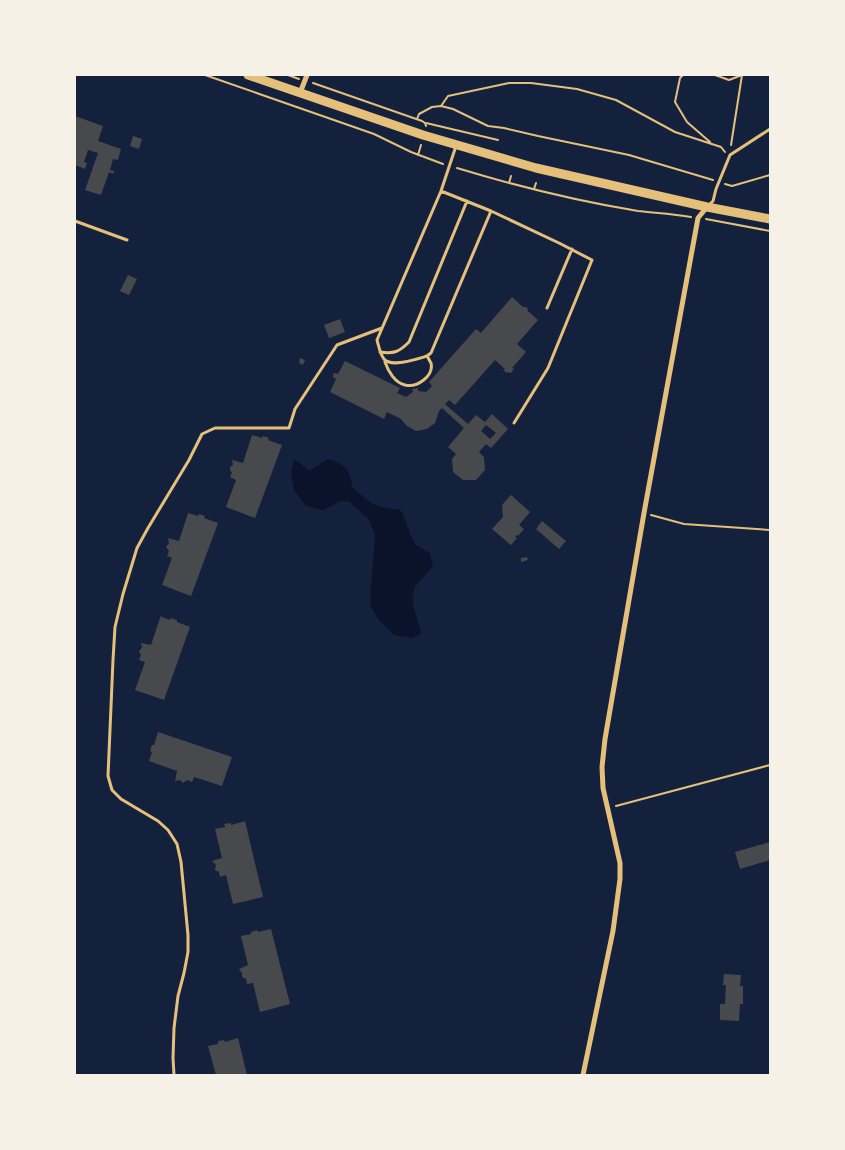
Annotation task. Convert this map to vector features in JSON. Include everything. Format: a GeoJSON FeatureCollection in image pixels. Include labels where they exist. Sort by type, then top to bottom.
{"type":"FeatureCollection","features":[{"type":"Feature","properties":{"kind":"main road"},"geometry":{"type":"LineString","coordinates":[[248,75],[423,135],[536,168],[707,207],[770,219]]}},
{"type":"Feature","properties":{"kind":"street"},"geometry":{"type":"LineString","coordinates":[[300,92],[306,78]]}},
{"type":"Feature","properties":{"kind":"street"},"geometry":{"type":"LineString","coordinates":[[583,1075],[613,931],[620,879],[620,862],[603,788],[602,767],[604,748],[644,513],[698,218],[707,207]]}},
{"type":"Feature","properties":{"kind":"lane"},"geometry":{"type":"LineString","coordinates":[[707,207],[712,201],[730,155],[770,129]]}},
{"type":"Feature","properties":{"kind":"lane"},"geometry":{"type":"LineString","coordinates":[[427,356],[431,362],[428,376],[411,386],[404,385],[390,374],[377,340],[441,191],[456,145]]}},
{"type":"Feature","properties":{"kind":"lane"},"geometry":{"type":"LineString","coordinates":[[441,191],[491,211],[592,260],[548,368],[514,423]]}},
{"type":"Feature","properties":{"kind":"lane"},"geometry":{"type":"LineString","coordinates":[[380,352],[392,354],[409,342],[467,201]]}},
{"type":"Feature","properties":{"kind":"lane"},"geometry":{"type":"LineString","coordinates":[[385,361],[391,364],[397,363],[427,356],[431,353],[491,211]]}},
{"type":"Feature","properties":{"kind":"lane"},"geometry":{"type":"LineString","coordinates":[[75,221],[127,240]]}},
{"type":"Feature","properties":{"kind":"lane"},"geometry":{"type":"LineString","coordinates":[[547,308],[572,250]]}},
{"type":"Feature","properties":{"kind":"lane"},"geometry":{"type":"LineString","coordinates":[[174,1075],[174,1028],[178,996],[188,952],[181,862],[177,844],[168,830],[158,821],[121,799],[112,790],[108,776],[115,626],[122,594],[137,548],[190,460],[202,434],[215,428],[289,428],[295,409],[337,345],[382,328]]}},
{"type":"Feature","properties":{"kind":"path"},"geometry":{"type":"LineString","coordinates":[[205,75],[374,134],[418,155],[509,183],[623,208],[698,218],[770,231]]}},
{"type":"Feature","properties":{"kind":"path"},"geometry":{"type":"LineString","coordinates":[[442,106],[448,96],[509,83],[531,83],[577,90],[616,100],[675,132],[712,144],[687,122],[675,102],[680,78],[683,75]]}},
{"type":"Feature","properties":{"kind":"path"},"geometry":{"type":"LineString","coordinates":[[715,75],[729,80],[742,75]]}},
{"type":"Feature","properties":{"kind":"path"},"geometry":{"type":"LineString","coordinates":[[730,155],[742,75]]}},
{"type":"Feature","properties":{"kind":"path"},"geometry":{"type":"LineString","coordinates":[[306,78],[417,119],[419,114],[432,107],[442,106],[453,109],[488,126],[629,155],[732,186],[770,175]]}},
{"type":"Feature","properties":{"kind":"path"},"geometry":{"type":"LineString","coordinates":[[424,122],[498,140]]}},
{"type":"Feature","properties":{"kind":"path"},"geometry":{"type":"LineString","coordinates":[[509,183],[511,176]]}},
{"type":"Feature","properties":{"kind":"path"},"geometry":{"type":"LineString","coordinates":[[534,189],[536,183]]}},
{"type":"Feature","properties":{"kind":"path"},"geometry":{"type":"LineString","coordinates":[[644,513],[684,524],[770,530]]}},
{"type":"Feature","properties":{"kind":"path"},"geometry":{"type":"LineString","coordinates":[[609,808],[770,765]]}},
{"type":"Feature","properties":{"kind":"water"},"geometry":{"type":"Polygon","coordinates":[[[328,459],[346,469],[353,488],[369,501],[384,508],[399,509],[416,545],[430,553],[433,566],[416,585],[413,593],[413,605],[421,634],[412,638],[394,635],[378,619],[371,607],[375,535],[369,520],[350,502],[341,501],[323,510],[306,506],[294,490],[291,474],[294,460],[298,461],[309,471],[328,459]]]}},
{"type":"Feature","properties":{"kind":"building"},"geometry":{"type":"Polygon","coordinates":[[[75,116],[103,126],[98,141],[121,149],[118,160],[113,159],[110,170],[114,171],[113,174],[109,172],[101,195],[85,190],[98,153],[88,150],[84,162],[87,163],[85,169],[75,165],[75,116]]]}},
{"type":"Feature","properties":{"kind":"building"},"geometry":{"type":"Polygon","coordinates":[[[133,136],[142,139],[139,149],[130,146],[133,136]]]}},
{"type":"Feature","properties":{"kind":"building"},"geometry":{"type":"Polygon","coordinates":[[[128,275],[137,279],[129,295],[120,291],[128,275]]]}},
{"type":"Feature","properties":{"kind":"building"},"geometry":{"type":"Polygon","coordinates":[[[512,297],[523,307],[527,307],[528,311],[538,320],[517,344],[526,352],[512,368],[514,369],[511,373],[503,370],[505,369],[495,360],[455,405],[449,400],[445,404],[468,424],[476,415],[485,422],[492,414],[508,429],[491,448],[486,444],[479,452],[484,457],[485,470],[476,480],[463,480],[453,472],[452,459],[456,454],[448,447],[464,428],[442,408],[435,423],[427,429],[416,431],[407,426],[401,419],[387,412],[384,419],[330,392],[336,379],[333,377],[333,374],[338,374],[345,361],[400,388],[397,393],[406,397],[413,392],[412,389],[418,388],[418,391],[426,392],[432,386],[429,382],[476,329],[481,333],[512,297]],[[486,425],[481,431],[490,439],[496,433],[486,425]]]}},
{"type":"Feature","properties":{"kind":"building"},"geometry":{"type":"Polygon","coordinates":[[[340,319],[345,332],[329,338],[324,325],[340,319]]]}},
{"type":"Feature","properties":{"kind":"building"},"geometry":{"type":"Polygon","coordinates":[[[300,358],[305,360],[303,365],[299,363],[300,358]]]}},
{"type":"Feature","properties":{"kind":"building"},"geometry":{"type":"Polygon","coordinates":[[[252,435],[269,438],[268,440],[282,445],[255,518],[226,507],[236,480],[230,477],[232,472],[230,467],[233,465],[232,460],[243,463],[252,435]]]}},
{"type":"Feature","properties":{"kind":"building"},"geometry":{"type":"Polygon","coordinates":[[[511,495],[530,512],[519,525],[524,529],[515,537],[517,538],[511,545],[492,529],[503,517],[502,505],[511,495]]]}},
{"type":"Feature","properties":{"kind":"building"},"geometry":{"type":"Polygon","coordinates":[[[188,513],[205,516],[204,518],[218,523],[191,596],[162,585],[172,558],[167,556],[169,551],[166,547],[169,543],[168,538],[179,541],[188,513]]]}},
{"type":"Feature","properties":{"kind":"building"},"geometry":{"type":"Polygon","coordinates":[[[542,521],[566,541],[559,549],[536,529],[542,521]]]}},
{"type":"Feature","properties":{"kind":"building"},"geometry":{"type":"Polygon","coordinates":[[[527,557],[528,560],[521,562],[521,558],[527,557]]]}},
{"type":"Feature","properties":{"kind":"building"},"geometry":{"type":"Polygon","coordinates":[[[161,615],[190,627],[164,700],[135,690],[145,662],[139,660],[141,655],[139,651],[142,648],[141,643],[151,645],[161,615]]]}},
{"type":"Feature","properties":{"kind":"building"},"geometry":{"type":"Polygon","coordinates":[[[158,732],[232,757],[222,786],[194,777],[192,782],[187,780],[183,783],[180,780],[175,781],[177,771],[149,761],[152,752],[150,751],[158,732]]]}},
{"type":"Feature","properties":{"kind":"building"},"geometry":{"type":"Polygon","coordinates":[[[245,821],[263,897],[233,904],[226,875],[220,877],[219,872],[215,870],[216,865],[212,861],[222,858],[215,829],[225,827],[224,824],[231,823],[231,825],[245,821]]]}},
{"type":"Feature","properties":{"kind":"building"},"geometry":{"type":"Polygon","coordinates":[[[770,842],[770,860],[740,869],[735,852],[770,842]]]}},
{"type":"Feature","properties":{"kind":"building"},"geometry":{"type":"Polygon","coordinates":[[[271,929],[290,1004],[260,1012],[253,983],[247,984],[239,969],[248,965],[241,936],[251,934],[251,932],[257,930],[258,932],[271,929]]]}},
{"type":"Feature","properties":{"kind":"building"},"geometry":{"type":"Polygon","coordinates":[[[724,974],[741,975],[740,986],[743,986],[743,1004],[740,1004],[739,1021],[720,1020],[720,1004],[725,1004],[726,985],[723,985],[724,974]]]}},
{"type":"Feature","properties":{"kind":"building"},"geometry":{"type":"Polygon","coordinates":[[[238,1038],[247,1075],[216,1075],[208,1046],[218,1044],[218,1041],[224,1040],[225,1042],[238,1038]]]}}]}
